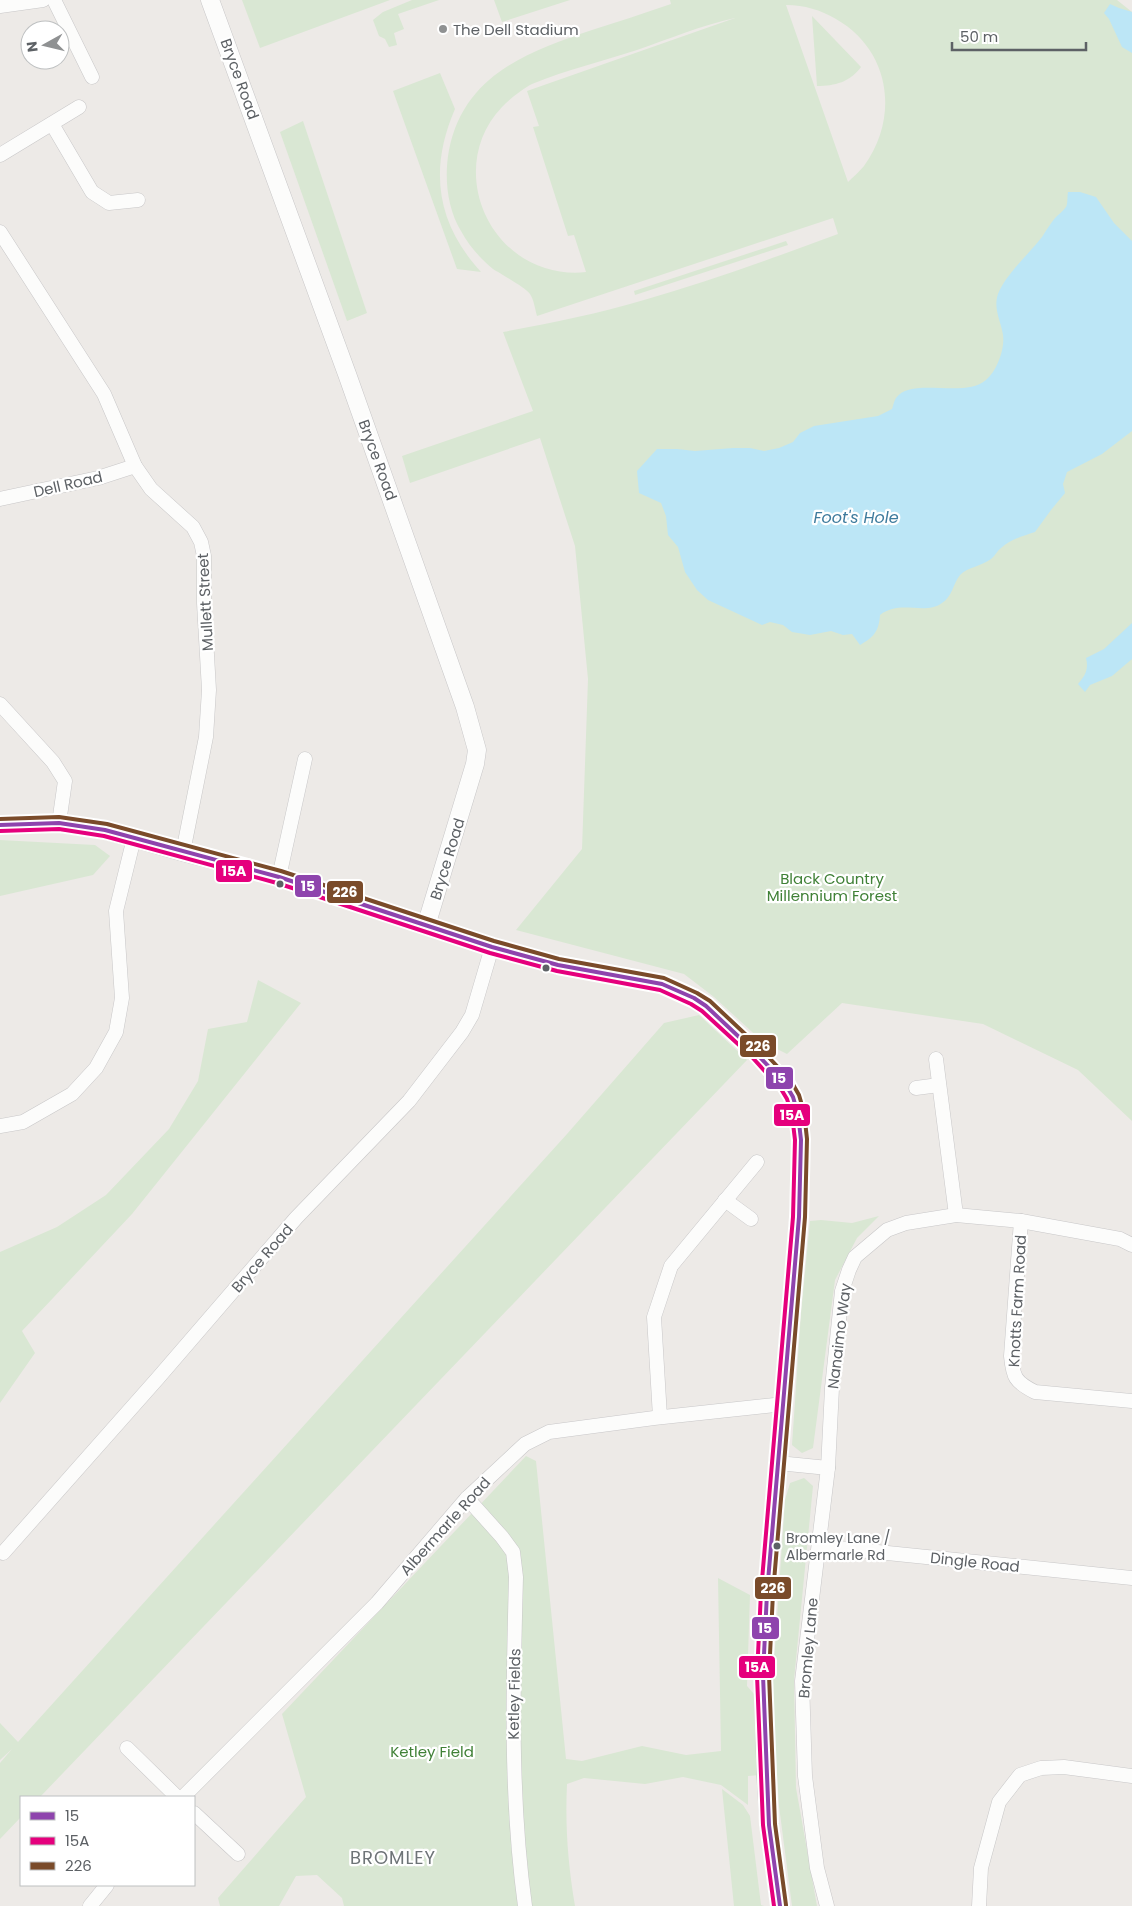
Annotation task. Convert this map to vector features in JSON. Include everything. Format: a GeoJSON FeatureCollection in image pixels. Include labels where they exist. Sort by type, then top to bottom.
{"type":"FeatureCollection","features":[{"type":"Feature","properties":{"kind":"street"},"geometry":{"type":"LineString","coordinates":[[0,6],[43,0]]}},
{"type":"Feature","properties":{"kind":"street"},"geometry":{"type":"LineString","coordinates":[[54,0],[92,77]]}},
{"type":"Feature","properties":{"kind":"street","name":"Bryce Road"},"geometry":{"type":"LineString","coordinates":[[210,0],[351,384],[465,707],[477,750],[475,764],[426,926]]}},
{"type":"Feature","properties":{"kind":"street"},"geometry":{"type":"LineString","coordinates":[[0,155],[78,108]]}},
{"type":"Feature","properties":{"kind":"street"},"geometry":{"type":"LineString","coordinates":[[52,124],[92,192],[109,204],[138,200]]}},
{"type":"Feature","properties":{"kind":"street","name":"Mullett Street"},"geometry":{"type":"LineString","coordinates":[[0,232],[104,394],[135,466],[151,489],[193,527],[201,542],[204,556],[204,604],[209,690],[206,738],[183,852]]}},
{"type":"Feature","properties":{"kind":"street","name":"Dell Road"},"geometry":{"type":"LineString","coordinates":[[0,499],[98,478],[135,466]]}},
{"type":"Feature","properties":{"kind":"street"},"geometry":{"type":"LineString","coordinates":[[0,704],[53,762],[65,781],[59,823]]}},
{"type":"Feature","properties":{"kind":"street"},"geometry":{"type":"LineString","coordinates":[[279,877],[305,759]]}},
{"type":"Feature","properties":{"kind":"street"},"geometry":{"type":"LineString","coordinates":[[0,825],[59,823],[105,830],[279,877],[492,947],[558,964],[662,984],[694,998],[706,1006],[776,1073],[793,1097],[798,1114],[801,1140],[799,1217],[767,1593],[763,1675],[769,1825],[780,1906]]}},
{"type":"Feature","properties":{"kind":"street"},"geometry":{"type":"LineString","coordinates":[[0,1126],[23,1122],[72,1094],[96,1068],[116,1032],[122,998],[116,911],[134,838]]}},
{"type":"Feature","properties":{"kind":"street","name":"Bryce Road"},"geometry":{"type":"LineString","coordinates":[[3,1553],[296,1218],[409,1101],[462,1032],[472,1015],[492,947]]}},
{"type":"Feature","properties":{"kind":"street"},"geometry":{"type":"LineString","coordinates":[[936,1058],[956,1215]]}},
{"type":"Feature","properties":{"kind":"street"},"geometry":{"type":"LineString","coordinates":[[916,1088],[939,1085]]}},
{"type":"Feature","properties":{"kind":"street"},"geometry":{"type":"LineString","coordinates":[[660,1417],[654,1317],[671,1266],[757,1162]]}},
{"type":"Feature","properties":{"kind":"street"},"geometry":{"type":"LineString","coordinates":[[726,1200],[752,1218]]}},
{"type":"Feature","properties":{"kind":"street","name":"Nanaimo Way"},"geometry":{"type":"LineString","coordinates":[[828,1468],[832,1388],[842,1291],[855,1258],[887,1230],[906,1223],[956,1215],[1021,1221],[1120,1239],[1132,1245]]}},
{"type":"Feature","properties":{"kind":"street","name":"Knotts Farm Road"},"geometry":{"type":"LineString","coordinates":[[1021,1221],[1012,1356],[1013,1376],[1023,1386],[1035,1392],[1132,1401]]}},
{"type":"Feature","properties":{"kind":"street","name":"Albermarle Road"},"geometry":{"type":"LineString","coordinates":[[184,1796],[377,1603],[467,1498],[525,1444],[549,1432],[660,1417],[784,1404]]}},
{"type":"Feature","properties":{"kind":"street"},"geometry":{"type":"LineString","coordinates":[[778,1463],[828,1468]]}},
{"type":"Feature","properties":{"kind":"street","name":"Bromley Lane"},"geometry":{"type":"LineString","coordinates":[[827,1906],[817,1868],[805,1776],[802,1681],[828,1468]]}},
{"type":"Feature","properties":{"kind":"street","name":"Ketley Fields"},"geometry":{"type":"LineString","coordinates":[[467,1498],[513,1552],[516,1577],[513,1744],[521,1879],[525,1906]]}},
{"type":"Feature","properties":{"kind":"street","name":"Dingle Road"},"geometry":{"type":"LineString","coordinates":[[819,1546],[1132,1578]]}},
{"type":"Feature","properties":{"kind":"street"},"geometry":{"type":"LineString","coordinates":[[127,1748],[176,1796]]}},
{"type":"Feature","properties":{"kind":"street"},"geometry":{"type":"LineString","coordinates":[[979,1906],[981,1868],[999,1802],[1020,1775],[1041,1768],[1064,1767],[1132,1776]]}},
{"type":"Feature","properties":{"kind":"street"},"geometry":{"type":"LineString","coordinates":[[195,1814],[238,1854]]}},
{"type":"Feature","properties":{"kind":"street"},"geometry":{"type":"LineString","coordinates":[[90,1906],[99,1888]]}},
{"type":"Feature","properties":{"kind":"green space"},"geometry":{"type":"Polygon","coordinates":[[[242,0],[390,0],[260,48],[242,0]]]}},
{"type":"Feature","properties":{"kind":"green space"},"geometry":{"type":"Polygon","coordinates":[[[412,0],[439,0],[398,14],[404,29],[394,33],[397,45],[389,47],[385,39],[379,36],[373,20],[383,12],[412,0]]]}},
{"type":"Feature","properties":{"kind":"green space"},"geometry":{"type":"Polygon","coordinates":[[[494,0],[570,0],[502,22],[494,0]]]}},
{"type":"Feature","properties":{"kind":"green space","name":"Black Country Millennium Forest"},"geometry":{"type":"Polygon","coordinates":[[[670,0],[1117,0],[1132,12],[1132,1121],[1078,1070],[983,1024],[842,1003],[787,1054],[763,1042],[714,997],[684,974],[516,930],[582,849],[588,679],[575,546],[540,438],[410,483],[402,456],[533,411],[503,332],[556,322],[627,305],[741,269],[838,234],[833,218],[537,316],[528,291],[493,269],[468,242],[456,222],[450,202],[447,181],[449,150],[457,124],[469,103],[484,85],[502,70],[544,47],[671,4],[670,0]],[[786,5],[848,182],[864,166],[875,147],[882,126],[885,106],[884,85],[878,66],[868,48],[854,32],[836,19],[812,9],[786,5]],[[735,18],[698,28],[637,50],[545,79],[528,86],[505,104],[487,128],[478,151],[476,175],[480,199],[489,222],[503,241],[522,257],[545,268],[555,271],[586,272],[574,235],[568,236],[533,127],[539,126],[527,91],[735,18]]]}},
{"type":"Feature","properties":{"kind":"green space"},"geometry":{"type":"Polygon","coordinates":[[[812,16],[861,67],[847,80],[836,84],[817,86],[812,16]]]}},
{"type":"Feature","properties":{"kind":"green space"},"geometry":{"type":"Polygon","coordinates":[[[440,73],[455,109],[442,153],[441,195],[446,215],[454,234],[481,272],[457,269],[393,91],[440,73]]]}},
{"type":"Feature","properties":{"kind":"green space"},"geometry":{"type":"Polygon","coordinates":[[[303,121],[367,313],[347,321],[280,132],[303,121]]]}},
{"type":"Feature","properties":{"kind":"green space"},"geometry":{"type":"Polygon","coordinates":[[[786,241],[788,245],[635,295],[634,291],[786,241]]]}},
{"type":"Feature","properties":{"kind":"green space"},"geometry":{"type":"Polygon","coordinates":[[[0,840],[95,845],[110,856],[93,875],[0,896],[0,840]]]}},
{"type":"Feature","properties":{"kind":"green space"},"geometry":{"type":"Polygon","coordinates":[[[258,980],[301,1003],[132,1214],[22,1331],[35,1353],[0,1403],[0,1252],[57,1227],[106,1195],[169,1129],[198,1081],[208,1029],[247,1022],[258,980]]]}},
{"type":"Feature","properties":{"kind":"green space"},"geometry":{"type":"Polygon","coordinates":[[[699,1015],[747,1060],[41,1796],[20,1796],[20,1818],[0,1839],[0,1763],[12,1749],[0,1760],[0,1723],[18,1742],[567,1134],[664,1023],[699,1015]]]}},
{"type":"Feature","properties":{"kind":"green space"},"geometry":{"type":"Polygon","coordinates":[[[879,1216],[857,1238],[835,1280],[813,1448],[802,1453],[792,1445],[801,1313],[810,1221],[821,1220],[852,1223],[879,1216]]]}},
{"type":"Feature","properties":{"kind":"green space","name":"Ketley Field"},"geometry":{"type":"Polygon","coordinates":[[[526,1456],[536,1461],[566,1759],[582,1761],[642,1746],[686,1755],[721,1751],[718,1578],[750,1595],[747,1686],[754,1694],[760,1740],[760,1775],[748,1776],[748,1805],[721,1785],[683,1777],[645,1784],[584,1778],[567,1784],[566,1815],[575,1906],[344,1906],[342,1898],[317,1875],[296,1876],[279,1906],[220,1906],[218,1898],[306,1797],[282,1714],[526,1456]]]}},
{"type":"Feature","properties":{"kind":"green space"},"geometry":{"type":"Polygon","coordinates":[[[804,1478],[813,1486],[794,1680],[796,1788],[817,1906],[792,1906],[779,1806],[772,1692],[785,1500],[790,1483],[804,1478]]]}},
{"type":"Feature","properties":{"kind":"green space"},"geometry":{"type":"Polygon","coordinates":[[[722,1789],[743,1805],[750,1816],[761,1905],[764,1906],[734,1906],[722,1789]]]}},
{"type":"Feature","properties":{"kind":"water"},"geometry":{"type":"Polygon","coordinates":[[[1110,4],[1132,12],[1132,53],[1122,47],[1109,19],[1104,13],[1110,4]]]}},
{"type":"Feature","properties":{"kind":"water","name":"Foot's Hole"},"geometry":{"type":"Polygon","coordinates":[[[1068,192],[1080,192],[1096,197],[1114,223],[1132,241],[1132,431],[1102,454],[1067,472],[1063,484],[1065,493],[1035,532],[1009,542],[992,558],[963,572],[948,597],[935,607],[896,608],[880,615],[875,633],[860,645],[852,634],[843,635],[831,631],[810,635],[792,632],[783,625],[770,622],[762,625],[708,600],[697,590],[685,572],[678,547],[668,535],[666,516],[661,503],[639,493],[637,471],[657,449],[695,451],[750,448],[764,451],[779,448],[793,442],[800,433],[814,426],[878,416],[892,409],[896,398],[903,392],[925,388],[965,388],[986,380],[994,371],[1003,347],[1003,335],[996,305],[998,294],[1012,272],[1066,207],[1068,192]]]}},
{"type":"Feature","properties":{"kind":"water"},"geometry":{"type":"Polygon","coordinates":[[[1132,623],[1132,659],[1112,676],[1090,685],[1085,692],[1078,684],[1086,672],[1086,658],[1104,649],[1132,623]]]}},
{"type":"Feature","properties":{"kind":"transit line","name":"226"},"geometry":{"type":"LineString","coordinates":[[0,819],[59,817],[107,824],[281,871],[494,941],[559,959],[664,978],[710,1001],[759,1047],[791,1081],[799,1095],[804,1112],[807,1139],[805,1217],[773,1593],[769,1675],[775,1824],[786,1905]]}},
{"type":"Feature","properties":{"kind":"transit line","name":"15"},"geometry":{"type":"LineString","coordinates":[[0,825],[59,823],[105,830],[279,877],[492,947],[558,965],[662,984],[694,998],[706,1006],[755,1052],[786,1085],[793,1097],[798,1114],[801,1140],[799,1217],[767,1593],[763,1675],[769,1825],[780,1906]]}},
{"type":"Feature","properties":{"kind":"transit line","name":"15A"},"geometry":{"type":"LineString","coordinates":[[0,831],[59,829],[104,836],[277,883],[490,953],[557,971],[660,990],[702,1011],[751,1056],[781,1089],[787,1099],[792,1115],[795,1140],[793,1217],[761,1592],[757,1675],[763,1825],[774,1906]]}},
{"type":"Feature","properties":{"kind":"place","name":"The Dell Stadium"},"geometry":{"type":"Point","coordinates":[443,29]}},
{"type":"Feature","properties":{"kind":"place","name":"Bromley Lane / Albermarle Rd"},"geometry":{"type":"Point","coordinates":[777,1546]}},
{"type":"Feature","properties":{"kind":"district","name":"BROMLEY"},"geometry":{"type":"Point","coordinates":[393,1857]}}]}
